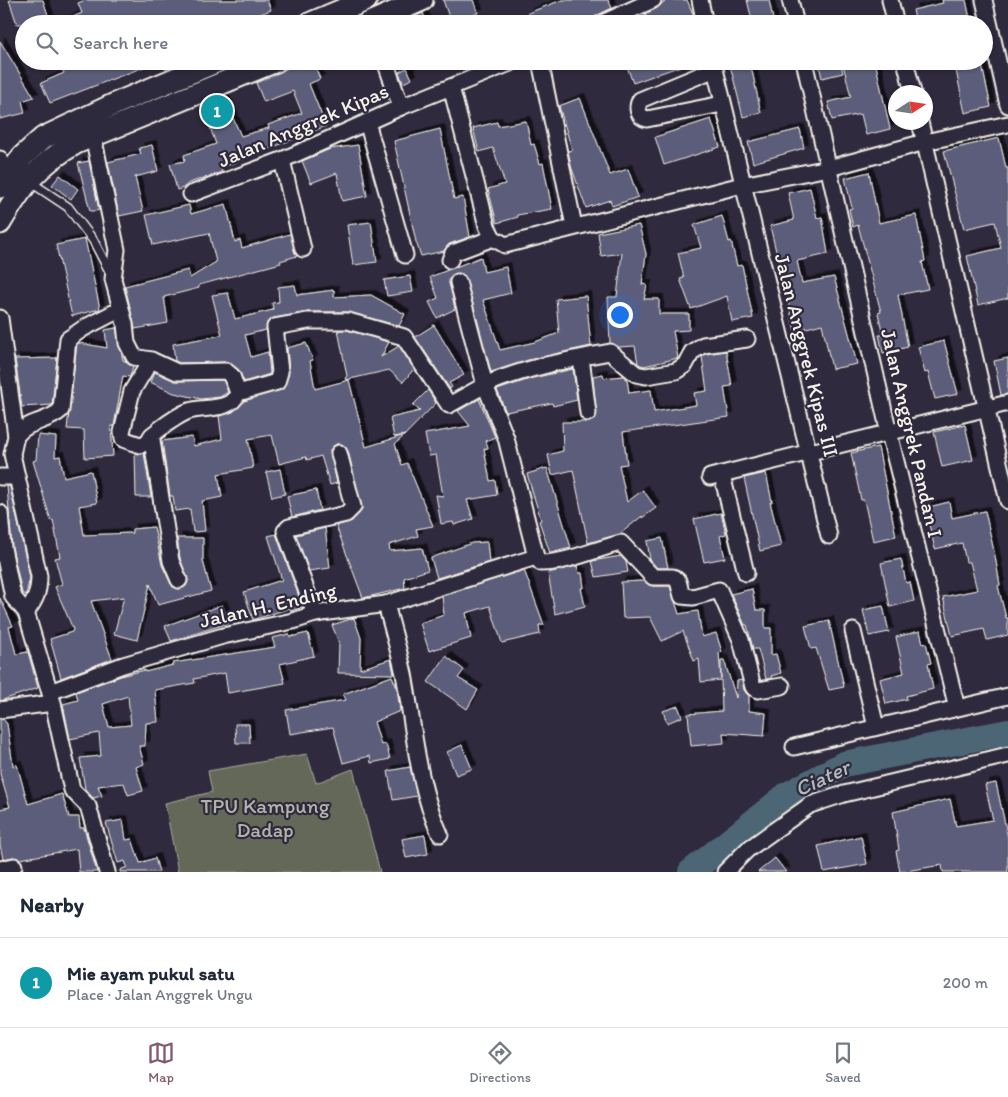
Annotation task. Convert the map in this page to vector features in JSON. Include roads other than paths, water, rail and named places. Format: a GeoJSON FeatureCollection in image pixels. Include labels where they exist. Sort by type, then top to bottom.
{"type":"FeatureCollection","features":[{"type":"Feature","properties":{"kind":"street"},"geometry":{"type":"LineString","coordinates":[[388,15],[422,0]]}},
{"type":"Feature","properties":{"kind":"street"},"geometry":{"type":"LineString","coordinates":[[620,15],[653,0]]}},
{"type":"Feature","properties":{"kind":"street"},"geometry":{"type":"LineString","coordinates":[[700,0],[703,15]]}},
{"type":"Feature","properties":{"kind":"street"},"geometry":{"type":"LineString","coordinates":[[790,0],[794,15]]}},
{"type":"Feature","properties":{"kind":"street"},"geometry":{"type":"LineString","coordinates":[[890,0],[894,15]]}},
{"type":"Feature","properties":{"kind":"street"},"geometry":{"type":"LineString","coordinates":[[984,0],[987,15]]}},
{"type":"Feature","properties":{"kind":"street"},"geometry":{"type":"LineString","coordinates":[[330,15],[363,1],[367,15]]}},
{"type":"Feature","properties":{"kind":"street"},"geometry":{"type":"LineString","coordinates":[[993,39],[1008,105]]}},
{"type":"Feature","properties":{"kind":"street"},"geometry":{"type":"LineString","coordinates":[[0,223],[10,180],[22,156],[44,138],[117,102],[196,70]]}},
{"type":"Feature","properties":{"kind":"street"},"geometry":{"type":"LineString","coordinates":[[10,180],[42,165],[58,153],[93,136],[254,70]]}},
{"type":"Feature","properties":{"kind":"street"},"geometry":{"type":"LineString","coordinates":[[388,70],[401,107]]}},
{"type":"Feature","properties":{"kind":"street","name":"Jalan Anggrek Kipas"},"geometry":{"type":"LineString","coordinates":[[191,194],[282,160],[401,107],[493,70]]}},
{"type":"Feature","properties":{"kind":"street"},"geometry":{"type":"LineString","coordinates":[[542,70],[574,226]]}},
{"type":"Feature","properties":{"kind":"street"},"geometry":{"type":"LineString","coordinates":[[703,70],[640,100],[638,111],[641,116],[647,119],[722,104]]}},
{"type":"Feature","properties":{"kind":"street","name":"Jalan Anggrek Kipas III"},"geometry":{"type":"LineString","coordinates":[[715,70],[829,536]]}},
{"type":"Feature","properties":{"kind":"street"},"geometry":{"type":"LineString","coordinates":[[806,70],[829,168]]}},
{"type":"Feature","properties":{"kind":"street"},"geometry":{"type":"LineString","coordinates":[[907,70],[911,85]]}},
{"type":"Feature","properties":{"kind":"street"},"geometry":{"type":"LineString","coordinates":[[452,87],[490,232],[505,245],[742,185],[829,168],[925,142],[1008,124]]}},
{"type":"Feature","properties":{"kind":"street"},"geometry":{"type":"LineString","coordinates":[[367,122],[405,255]]}},
{"type":"Feature","properties":{"kind":"street"},"geometry":{"type":"LineString","coordinates":[[922,130],[1008,501]]}},
{"type":"Feature","properties":{"kind":"street"},"geometry":{"type":"LineString","coordinates":[[93,136],[118,250],[113,279],[129,350],[134,356],[151,360],[177,372],[226,370],[232,376],[238,393],[236,399],[229,404],[189,411],[169,422],[150,438],[171,561],[179,580]]}},
{"type":"Feature","properties":{"kind":"street"},"geometry":{"type":"LineString","coordinates":[[282,160],[303,249]]}},
{"type":"Feature","properties":{"kind":"street","name":"Jalan Anggrek Pandan I"},"geometry":{"type":"LineString","coordinates":[[829,168],[889,433],[957,708]]}},
{"type":"Feature","properties":{"kind":"street"},"geometry":{"type":"LineString","coordinates":[[450,260],[453,253],[490,232]]}},
{"type":"Feature","properties":{"kind":"street"},"geometry":{"type":"LineString","coordinates":[[458,282],[485,385],[506,438],[536,557],[542,563],[556,563],[592,550],[620,543],[652,578],[673,578],[678,581],[682,596],[693,597],[719,590],[741,640],[752,687],[758,690],[782,686]]}},
{"type":"Feature","properties":{"kind":"street"},"geometry":{"type":"LineString","coordinates":[[16,436],[21,429],[50,418],[61,410],[68,339],[121,309]]}},
{"type":"Feature","properties":{"kind":"street"},"geometry":{"type":"LineString","coordinates":[[0,318],[16,436],[12,454],[39,576],[39,591],[34,603],[26,612]]}},
{"type":"Feature","properties":{"kind":"street"},"geometry":{"type":"LineString","coordinates":[[238,393],[277,382],[280,372],[275,327],[308,321],[348,321],[404,337],[448,405],[501,378],[580,358],[610,352],[636,374],[646,376],[676,371],[685,365],[692,352],[703,345],[747,339]]}},
{"type":"Feature","properties":{"kind":"street"},"geometry":{"type":"LineString","coordinates":[[580,358],[588,413]]}},
{"type":"Feature","properties":{"kind":"street"},"geometry":{"type":"LineString","coordinates":[[151,360],[132,391],[122,432],[123,439],[128,442],[140,445],[152,441]]}},
{"type":"Feature","properties":{"kind":"street"},"geometry":{"type":"LineString","coordinates":[[746,573],[716,476],[1008,403]]}},
{"type":"Feature","properties":{"kind":"street"},"geometry":{"type":"LineString","coordinates":[[315,614],[285,531],[289,527],[346,514],[353,507],[339,453]]}},
{"type":"Feature","properties":{"kind":"street"},"geometry":{"type":"LineString","coordinates":[[0,477],[17,477]]}},
{"type":"Feature","properties":{"kind":"street"},"geometry":{"type":"LineString","coordinates":[[0,508],[24,503]]}},
{"type":"Feature","properties":{"kind":"street"},"geometry":{"type":"LineString","coordinates":[[0,513],[3,548],[13,597],[26,612],[51,697],[72,790],[88,806],[107,872]]}},
{"type":"Feature","properties":{"kind":"street","name":"Jalan H. Ending"},"geometry":{"type":"LineString","coordinates":[[0,710],[51,697],[123,665],[214,638],[293,621],[315,614],[386,604],[536,557]]}},
{"type":"Feature","properties":{"kind":"street"},"geometry":{"type":"LineString","coordinates":[[386,604],[404,674],[416,752],[431,814],[440,834]]}},
{"type":"Feature","properties":{"kind":"street"},"geometry":{"type":"LineString","coordinates":[[852,631],[876,727]]}},
{"type":"Feature","properties":{"kind":"street"},"geometry":{"type":"LineString","coordinates":[[794,747],[1008,696]]}},
{"type":"Feature","properties":{"kind":"street"},"geometry":{"type":"LineString","coordinates":[[724,872],[769,833],[810,805],[844,794],[1008,755]]}},
{"type":"Feature","properties":{"kind":"lane"},"geometry":{"type":"LineString","coordinates":[[10,180],[68,207],[93,240],[113,279]]}},
{"type":"Feature","properties":{"kind":"waterway","name":"Ciater"},"geometry":{"type":"LineString","coordinates":[[691,872],[787,795],[844,764],[1008,732]]}},
{"type":"Feature","properties":{"kind":"place","name":"Mie ayam pukul satu"},"geometry":{"type":"Point","coordinates":[217,111]}},
{"type":"Feature","properties":{"kind":"park label","name":"TPU Kampung Dadap"},"geometry":{"type":"Point","coordinates":[265,817]}}]}
